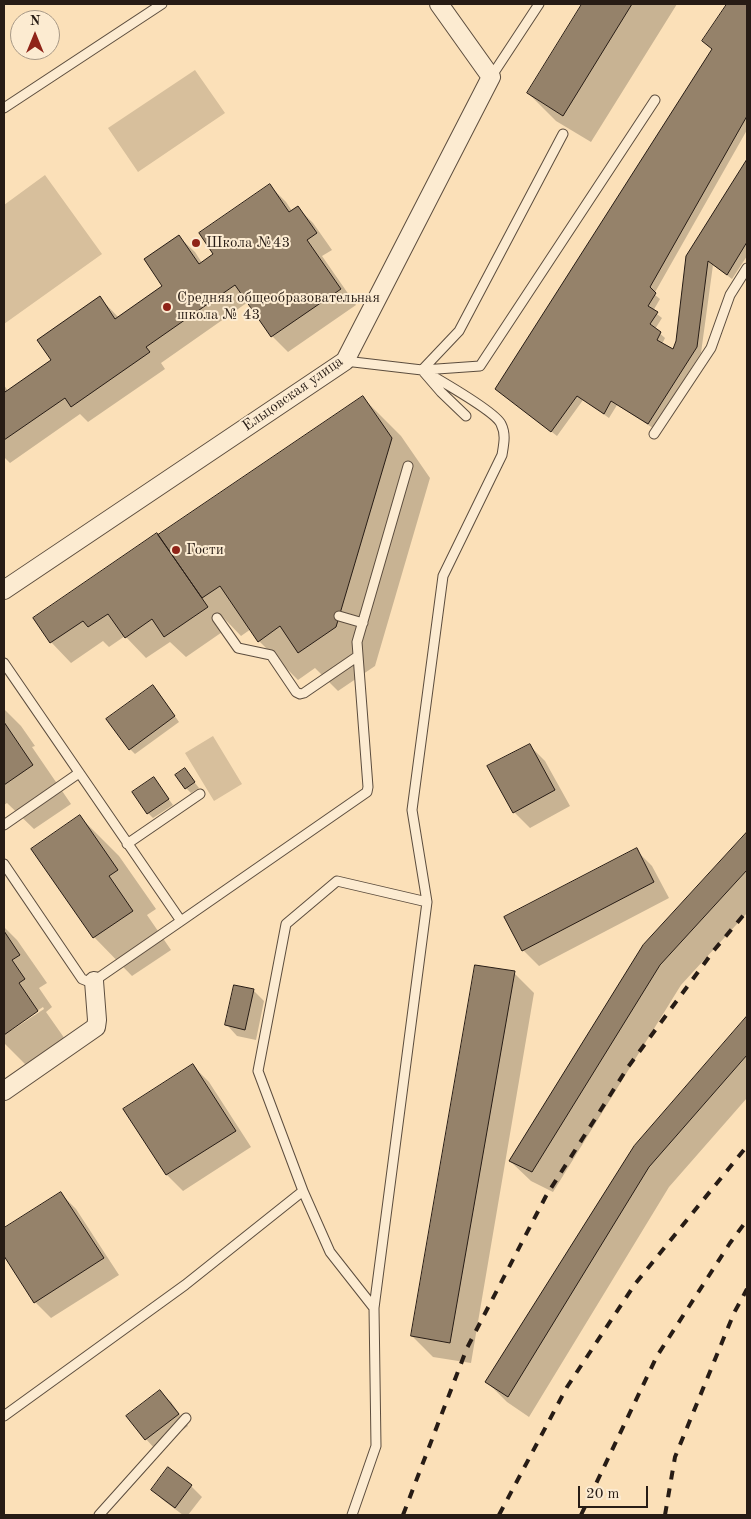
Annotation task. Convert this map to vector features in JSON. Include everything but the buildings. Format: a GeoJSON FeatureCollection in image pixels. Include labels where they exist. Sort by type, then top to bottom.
{"type":"FeatureCollection","features":[{"type":"Feature","properties":{"kind":"street"},"geometry":{"type":"LineString","coordinates":[[440,4],[491,78]]}},
{"type":"Feature","properties":{"kind":"street","name":"Ельцовская улица"},"geometry":{"type":"LineString","coordinates":[[4,590],[345,361],[491,78]]}},
{"type":"Feature","properties":{"kind":"street"},"geometry":{"type":"LineString","coordinates":[[4,1091],[96,1027],[94,981]]}},
{"type":"Feature","properties":{"kind":"lane"},"geometry":{"type":"LineString","coordinates":[[4,108],[162,4]]}},
{"type":"Feature","properties":{"kind":"lane"},"geometry":{"type":"LineString","coordinates":[[491,78],[540,4]]}},
{"type":"Feature","properties":{"kind":"lane"},"geometry":{"type":"LineString","coordinates":[[345,361],[422,370],[480,366],[655,100]]}},
{"type":"Feature","properties":{"kind":"lane"},"geometry":{"type":"LineString","coordinates":[[422,370],[459,331],[563,134]]}},
{"type":"Feature","properties":{"kind":"lane"},"geometry":{"type":"LineString","coordinates":[[654,434],[710,348],[730,295],[747,268]]}},
{"type":"Feature","properties":{"kind":"lane"},"geometry":{"type":"LineString","coordinates":[[422,370],[466,416]]}},
{"type":"Feature","properties":{"kind":"lane"},"geometry":{"type":"LineString","coordinates":[[352,1515],[376,1446],[374,1308],[427,902],[412,810],[443,576],[502,455],[505,437],[500,421],[450,385],[422,370]]}},
{"type":"Feature","properties":{"kind":"lane"},"geometry":{"type":"LineString","coordinates":[[4,864],[82,979],[88,982],[94,981],[367,792],[357,642],[408,466]]}},
{"type":"Feature","properties":{"kind":"lane"},"geometry":{"type":"LineString","coordinates":[[339,616],[362,623]]}},
{"type":"Feature","properties":{"kind":"lane"},"geometry":{"type":"LineString","coordinates":[[217,618],[238,648],[270,655],[296,692],[300,694],[358,656]]}},
{"type":"Feature","properties":{"kind":"lane"},"geometry":{"type":"LineString","coordinates":[[4,663],[180,921]]}},
{"type":"Feature","properties":{"kind":"lane"},"geometry":{"type":"LineString","coordinates":[[4,825],[79,774]]}},
{"type":"Feature","properties":{"kind":"lane"},"geometry":{"type":"LineString","coordinates":[[127,844],[200,794]]}},
{"type":"Feature","properties":{"kind":"lane"},"geometry":{"type":"LineString","coordinates":[[374,1308],[330,1252],[303,1191],[258,1071],[286,924],[337,881],[427,902]]}},
{"type":"Feature","properties":{"kind":"lane"},"geometry":{"type":"LineString","coordinates":[[4,1416],[185,1286],[303,1191]]}},
{"type":"Feature","properties":{"kind":"lane"},"geometry":{"type":"LineString","coordinates":[[99,1515],[186,1418]]}},
{"type":"Feature","properties":{"kind":"shaded area"},"geometry":{"type":"Polygon","coordinates":[[[195,70],[225,113],[138,172],[108,128],[195,70]]]}},
{"type":"Feature","properties":{"kind":"shaded area"},"geometry":{"type":"Polygon","coordinates":[[[45,175],[102,254],[4,324],[4,205],[45,175]]]}},
{"type":"Feature","properties":{"kind":"shaded area"},"geometry":{"type":"Polygon","coordinates":[[[213,736],[242,784],[214,801],[185,753],[213,736]]]}},
{"type":"Feature","properties":{"kind":"railway"},"geometry":{"type":"LineString","coordinates":[[403,1515],[467,1348],[546,1196],[628,1067],[715,949],[747,911]]}},
{"type":"Feature","properties":{"kind":"railway"},"geometry":{"type":"LineString","coordinates":[[499,1515],[567,1387],[635,1284],[747,1146]]}},
{"type":"Feature","properties":{"kind":"railway"},"geometry":{"type":"LineString","coordinates":[[581,1515],[657,1356],[747,1220]]}},
{"type":"Feature","properties":{"kind":"railway"},"geometry":{"type":"LineString","coordinates":[[665,1515],[675,1457],[734,1313],[747,1289]]}},
{"type":"Feature","properties":{"kind":"place","name":"Школа №43"},"geometry":{"type":"Point","coordinates":[196,243]}},
{"type":"Feature","properties":{"kind":"place","name":"Средняя общеобразовательная школа № 43"},"geometry":{"type":"Point","coordinates":[167,307]}},
{"type":"Feature","properties":{"kind":"place","name":"Гости"},"geometry":{"type":"Point","coordinates":[176,550]}}]}
